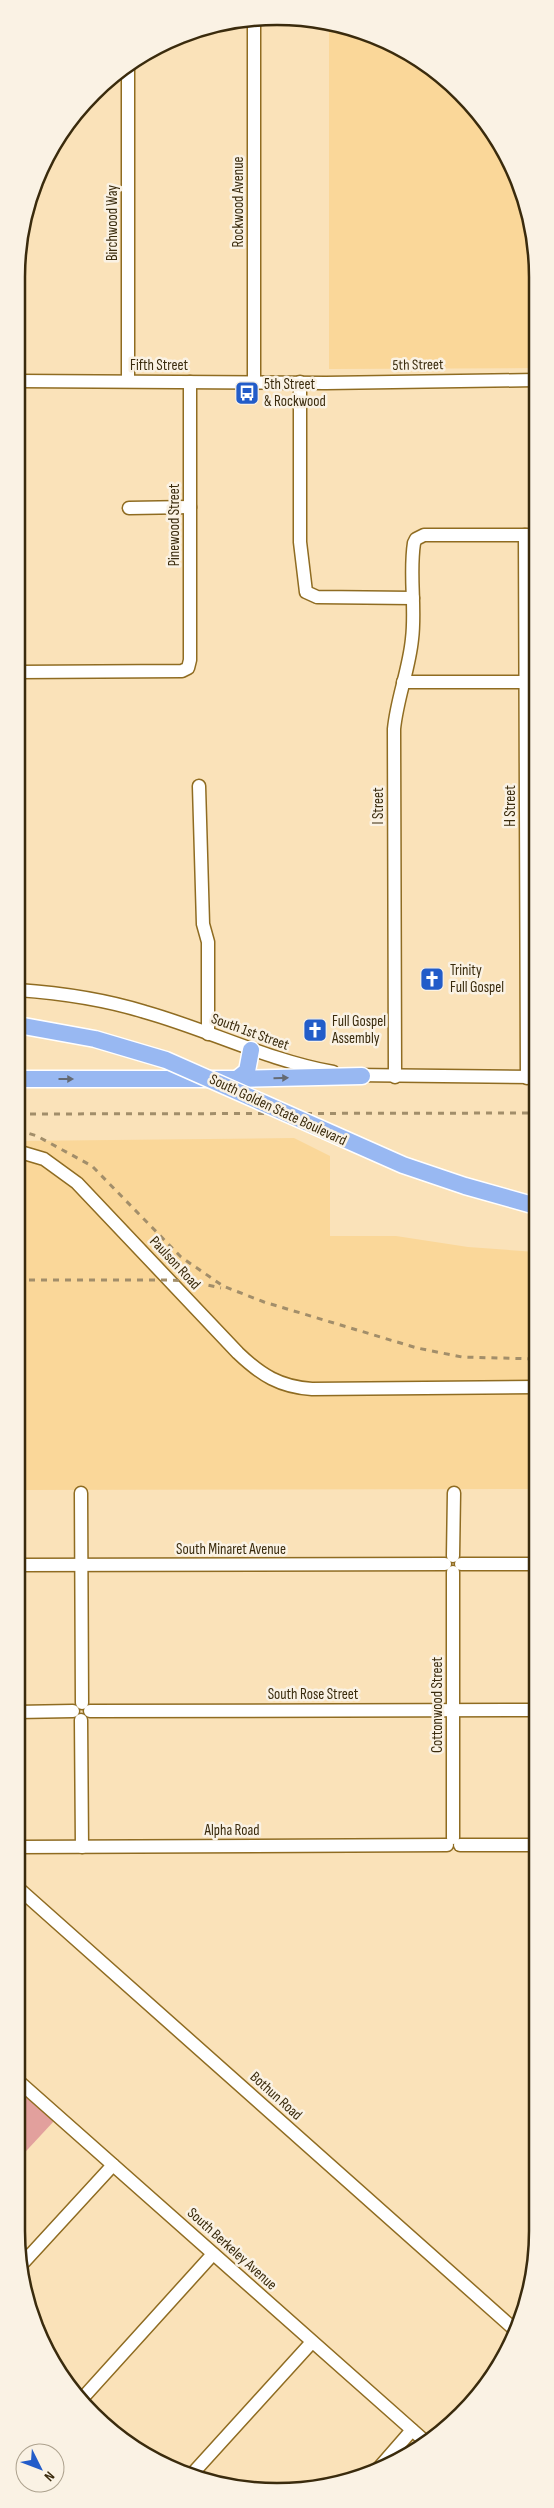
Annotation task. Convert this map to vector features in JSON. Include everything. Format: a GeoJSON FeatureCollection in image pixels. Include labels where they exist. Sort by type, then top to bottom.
{"type":"FeatureCollection","features":[{"type":"Feature","properties":{"kind":"main road","name":"South Golden State Boulevard"},"geometry":{"type":"LineString","coordinates":[[25,1027],[95,1039],[166,1060],[403,1165],[465,1186],[529,1204]]}},
{"type":"Feature","properties":{"kind":"main road"},"geometry":{"type":"LineString","coordinates":[[237,1079],[248,1071],[251,1050]]}},
{"type":"Feature","properties":{"kind":"main road"},"geometry":{"type":"LineString","coordinates":[[25,1079],[237,1079],[362,1076]]}},
{"type":"Feature","properties":{"kind":"street","name":"Rockwood Avenue"},"geometry":{"type":"LineString","coordinates":[[254,26],[254,381]]}},
{"type":"Feature","properties":{"kind":"street","name":"Birchwood Way"},"geometry":{"type":"LineString","coordinates":[[128,74],[128,381]]}},
{"type":"Feature","properties":{"kind":"street","name":"5th Street"},"geometry":{"type":"LineString","coordinates":[[300,382],[529,380]]}},
{"type":"Feature","properties":{"kind":"street","name":"Fifth Street"},"geometry":{"type":"LineString","coordinates":[[25,381],[300,382]]}},
{"type":"Feature","properties":{"kind":"street","name":"Pinewood Street"},"geometry":{"type":"LineString","coordinates":[[25,672],[182,671],[188,668],[190,660],[190,382]]}},
{"type":"Feature","properties":{"kind":"street"},"geometry":{"type":"LineString","coordinates":[[300,382],[300,542],[304,588],[309,595],[317,598],[413,598]]}},
{"type":"Feature","properties":{"kind":"street"},"geometry":{"type":"LineString","coordinates":[[129,508],[190,507]]}},
{"type":"Feature","properties":{"kind":"street","name":"I Street"},"geometry":{"type":"LineString","coordinates":[[395,1077],[394,729],[397,702],[404,682],[412,640],[413,548],[416,539],[424,535],[529,535]]}},
{"type":"Feature","properties":{"kind":"street"},"geometry":{"type":"LineString","coordinates":[[404,682],[529,682]]}},
{"type":"Feature","properties":{"kind":"street"},"geometry":{"type":"LineString","coordinates":[[199,786],[203,924],[208,942],[208,1034]]}},
{"type":"Feature","properties":{"kind":"street","name":"South 1st Street"},"geometry":{"type":"LineString","coordinates":[[25,991],[74,995],[116,1004],[299,1065],[362,1076],[529,1078]]}},
{"type":"Feature","properties":{"kind":"street","name":"Paulson Road"},"geometry":{"type":"LineString","coordinates":[[25,1153],[44,1159],[77,1182],[255,1369],[283,1385],[312,1389],[529,1387]]}},
{"type":"Feature","properties":{"kind":"street","name":"Cottonwood Street"},"geometry":{"type":"LineString","coordinates":[[453,1843],[454,1492]]}},
{"type":"Feature","properties":{"kind":"street"},"geometry":{"type":"LineString","coordinates":[[82,1493],[82,1847]]}},
{"type":"Feature","properties":{"kind":"street","name":"South Minaret Avenue"},"geometry":{"type":"LineString","coordinates":[[25,1566],[529,1564]]}},
{"type":"Feature","properties":{"kind":"street","name":"South Rose Street"},"geometry":{"type":"LineString","coordinates":[[25,1712],[529,1710]]}},
{"type":"Feature","properties":{"kind":"street","name":"Alpha Road"},"geometry":{"type":"LineString","coordinates":[[25,1847],[453,1843],[529,1845]]}},
{"type":"Feature","properties":{"kind":"street","name":"Bothun Road"},"geometry":{"type":"LineString","coordinates":[[25,1894],[510,2326]]}},
{"type":"Feature","properties":{"kind":"street","name":"South Berkeley Avenue"},"geometry":{"type":"LineString","coordinates":[[25,2087],[421,2438]]}},
{"type":"Feature","properties":{"kind":"street"},"geometry":{"type":"LineString","coordinates":[[27,2259],[113,2165]]}},
{"type":"Feature","properties":{"kind":"street"},"geometry":{"type":"LineString","coordinates":[[86,2394],[213,2254]]}},
{"type":"Feature","properties":{"kind":"street"},"geometry":{"type":"LineString","coordinates":[[196,2470],[312,2342]]}},
{"type":"Feature","properties":{"kind":"street"},"geometry":{"type":"LineString","coordinates":[[389,2457],[412,2430]]}},
{"type":"Feature","properties":{"kind":"shaded area"},"geometry":{"type":"Polygon","coordinates":[[[329,31],[373,44],[417,67],[455,99],[487,137],[503,166],[516,196],[527,244],[529,368],[329,369],[329,31]]]}},
{"type":"Feature","properties":{"kind":"shaded area"},"geometry":{"type":"Polygon","coordinates":[[[294,1138],[330,1156],[330,1236],[396,1236],[468,1247],[529,1251],[529,1489],[25,1490],[25,1141],[294,1138]]]}},
{"type":"Feature","properties":{"kind":"shaded area"},"geometry":{"type":"Polygon","coordinates":[[[25,2097],[54,2121],[25,2152],[25,2097]]]}},
{"type":"Feature","properties":{"kind":"railway"},"geometry":{"type":"LineString","coordinates":[[25,1114],[529,1113]]}},
{"type":"Feature","properties":{"kind":"railway"},"geometry":{"type":"LineString","coordinates":[[25,1132],[37,1136],[92,1166],[181,1257],[223,1286],[264,1302],[417,1348],[462,1357],[529,1359]]}},
{"type":"Feature","properties":{"kind":"railway"},"geometry":{"type":"LineString","coordinates":[[25,1280],[169,1280],[190,1281],[221,1288]]}},
{"type":"Feature","properties":{"kind":"place","name":"5th Street & Rockwood"},"geometry":{"type":"Point","coordinates":[247,393]}},
{"type":"Feature","properties":{"kind":"place","name":"Trinity Full Gospel"},"geometry":{"type":"Point","coordinates":[432,979]}},
{"type":"Feature","properties":{"kind":"place","name":"Full Gospel Assembly"},"geometry":{"type":"Point","coordinates":[315,1030]}}]}
